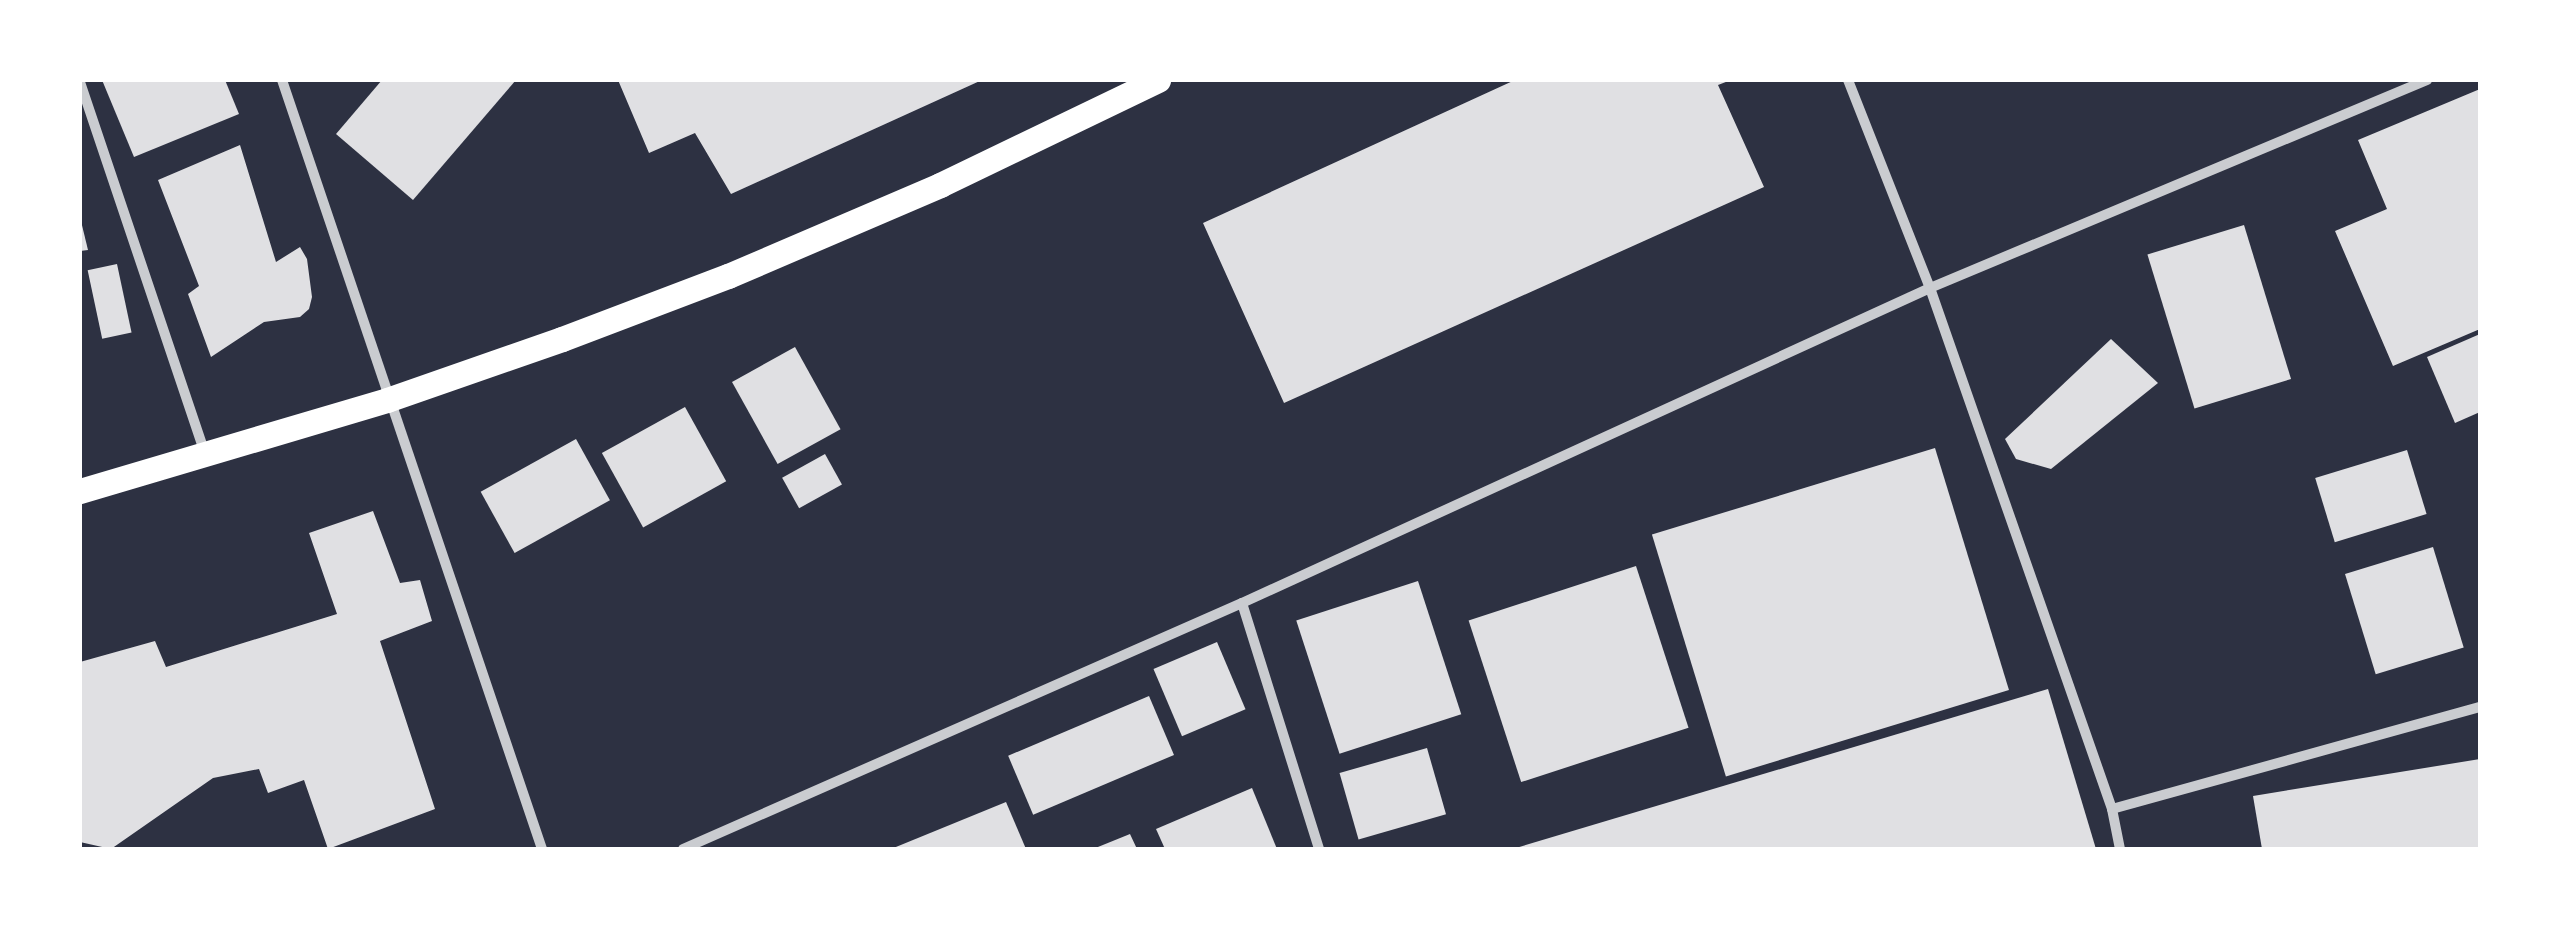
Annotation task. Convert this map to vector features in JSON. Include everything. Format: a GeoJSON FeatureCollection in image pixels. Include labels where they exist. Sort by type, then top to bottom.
{"type":"FeatureCollection","features":[{"type":"Feature","properties":{"kind":"main road"},"geometry":{"type":"LineString","coordinates":[[80,491],[386,400],[728,276],[940,184],[1158,80]]}},
{"type":"Feature","properties":{"kind":"street"},"geometry":{"type":"LineString","coordinates":[[282,80],[386,400],[542,849]]}},
{"type":"Feature","properties":{"kind":"street"},"geometry":{"type":"LineString","coordinates":[[1848,80],[1930,288],[2112,808],[2120,849]]}},
{"type":"Feature","properties":{"kind":"street"},"geometry":{"type":"LineString","coordinates":[[683,849],[1242,603],[1930,288],[2427,80]]}},
{"type":"Feature","properties":{"kind":"street"},"geometry":{"type":"LineString","coordinates":[[80,82],[205,453]]}},
{"type":"Feature","properties":{"kind":"street"},"geometry":{"type":"LineString","coordinates":[[1242,603],[1318,849]]}},
{"type":"Feature","properties":{"kind":"street"},"geometry":{"type":"LineString","coordinates":[[2112,808],[2480,707]]}},
{"type":"Feature","properties":{"kind":"building"},"geometry":{"type":"Polygon","coordinates":[[[102,80],[225,80],[239,114],[134,157],[102,80]]]}},
{"type":"Feature","properties":{"kind":"building"},"geometry":{"type":"Polygon","coordinates":[[[382,80],[516,80],[413,200],[336,134],[382,80]]]}},
{"type":"Feature","properties":{"kind":"building"},"geometry":{"type":"Polygon","coordinates":[[[618,80],[982,80],[731,194],[695,133],[649,153],[618,80]]]}},
{"type":"Feature","properties":{"kind":"building"},"geometry":{"type":"Polygon","coordinates":[[[1515,80],[1731,80],[1718,85],[1764,187],[1284,403],[1203,223],[1515,80]]]}},
{"type":"Feature","properties":{"kind":"building"},"geometry":{"type":"Polygon","coordinates":[[[2480,89],[2480,329],[2393,366],[2335,231],[2387,209],[2358,140],[2480,89]]]}},
{"type":"Feature","properties":{"kind":"building"},"geometry":{"type":"Polygon","coordinates":[[[240,145],[276,262],[300,247],[307,259],[312,297],[309,309],[300,317],[264,322],[211,357],[188,294],[199,286],[158,180],[240,145]]]}},
{"type":"Feature","properties":{"kind":"building"},"geometry":{"type":"Polygon","coordinates":[[[80,217],[88,250],[80,251],[80,217]]]}},
{"type":"Feature","properties":{"kind":"building"},"geometry":{"type":"Polygon","coordinates":[[[2244,225],[2291,379],[2194,408],[2147,255],[2244,225]]]}},
{"type":"Feature","properties":{"kind":"building"},"geometry":{"type":"Polygon","coordinates":[[[117,264],[132,332],[102,339],[88,270],[117,264]]]}},
{"type":"Feature","properties":{"kind":"building"},"geometry":{"type":"Polygon","coordinates":[[[2480,334],[2480,412],[2455,423],[2427,357],[2480,334]]]}},
{"type":"Feature","properties":{"kind":"building"},"geometry":{"type":"Polygon","coordinates":[[[2111,339],[2158,383],[2051,469],[2016,459],[2005,439],[2111,339]]]}},
{"type":"Feature","properties":{"kind":"building"},"geometry":{"type":"Polygon","coordinates":[[[795,347],[841,429],[778,464],[732,382],[795,347]]]}},
{"type":"Feature","properties":{"kind":"building"},"geometry":{"type":"Polygon","coordinates":[[[685,407],[726,481],[643,527],[602,453],[685,407]]]}},
{"type":"Feature","properties":{"kind":"building"},"geometry":{"type":"Polygon","coordinates":[[[576,439],[610,500],[515,553],[481,492],[576,439]]]}},
{"type":"Feature","properties":{"kind":"building"},"geometry":{"type":"Polygon","coordinates":[[[1935,448],[2009,690],[1726,776],[1652,535],[1935,448]]]}},
{"type":"Feature","properties":{"kind":"building"},"geometry":{"type":"Polygon","coordinates":[[[2407,450],[2427,514],[2335,542],[2315,478],[2407,450]]]}},
{"type":"Feature","properties":{"kind":"building"},"geometry":{"type":"Polygon","coordinates":[[[825,454],[842,485],[799,508],[782,478],[825,454]]]}},
{"type":"Feature","properties":{"kind":"building"},"geometry":{"type":"Polygon","coordinates":[[[373,511],[400,583],[420,580],[432,621],[380,641],[435,809],[328,849],[304,780],[268,793],[259,769],[213,778],[111,849],[80,842],[80,662],[155,641],[166,667],[337,614],[309,533],[373,511]]]}},
{"type":"Feature","properties":{"kind":"building"},"geometry":{"type":"Polygon","coordinates":[[[2433,547],[2464,647],[2376,674],[2345,574],[2433,547]]]}},
{"type":"Feature","properties":{"kind":"building"},"geometry":{"type":"Polygon","coordinates":[[[1636,566],[1689,728],[1521,782],[1469,620],[1636,566]]]}},
{"type":"Feature","properties":{"kind":"building"},"geometry":{"type":"Polygon","coordinates":[[[1418,581],[1461,714],[1340,754],[1296,621],[1418,581]]]}},
{"type":"Feature","properties":{"kind":"building"},"geometry":{"type":"Polygon","coordinates":[[[1217,642],[1246,709],[1182,736],[1153,669],[1217,642]]]}},
{"type":"Feature","properties":{"kind":"building"},"geometry":{"type":"Polygon","coordinates":[[[2048,689],[2096,849],[1516,849],[1516,848],[2048,689]]]}},
{"type":"Feature","properties":{"kind":"building"},"geometry":{"type":"Polygon","coordinates":[[[1149,696],[1174,755],[1033,815],[1008,756],[1149,696]]]}},
{"type":"Feature","properties":{"kind":"building"},"geometry":{"type":"Polygon","coordinates":[[[1427,748],[1446,814],[1359,839],[1340,773],[1427,748]]]}},
{"type":"Feature","properties":{"kind":"building"},"geometry":{"type":"Polygon","coordinates":[[[2480,759],[2480,849],[2262,849],[2253,796],[2480,759]]]}},
{"type":"Feature","properties":{"kind":"building"},"geometry":{"type":"Polygon","coordinates":[[[1252,788],[1277,849],[1165,849],[1156,829],[1252,788]]]}},
{"type":"Feature","properties":{"kind":"building"},"geometry":{"type":"Polygon","coordinates":[[[1006,802],[1026,849],[891,849],[1006,802]]]}},
{"type":"Feature","properties":{"kind":"building"},"geometry":{"type":"Polygon","coordinates":[[[1130,834],[1137,849],[1093,849],[1130,834]]]}}]}
